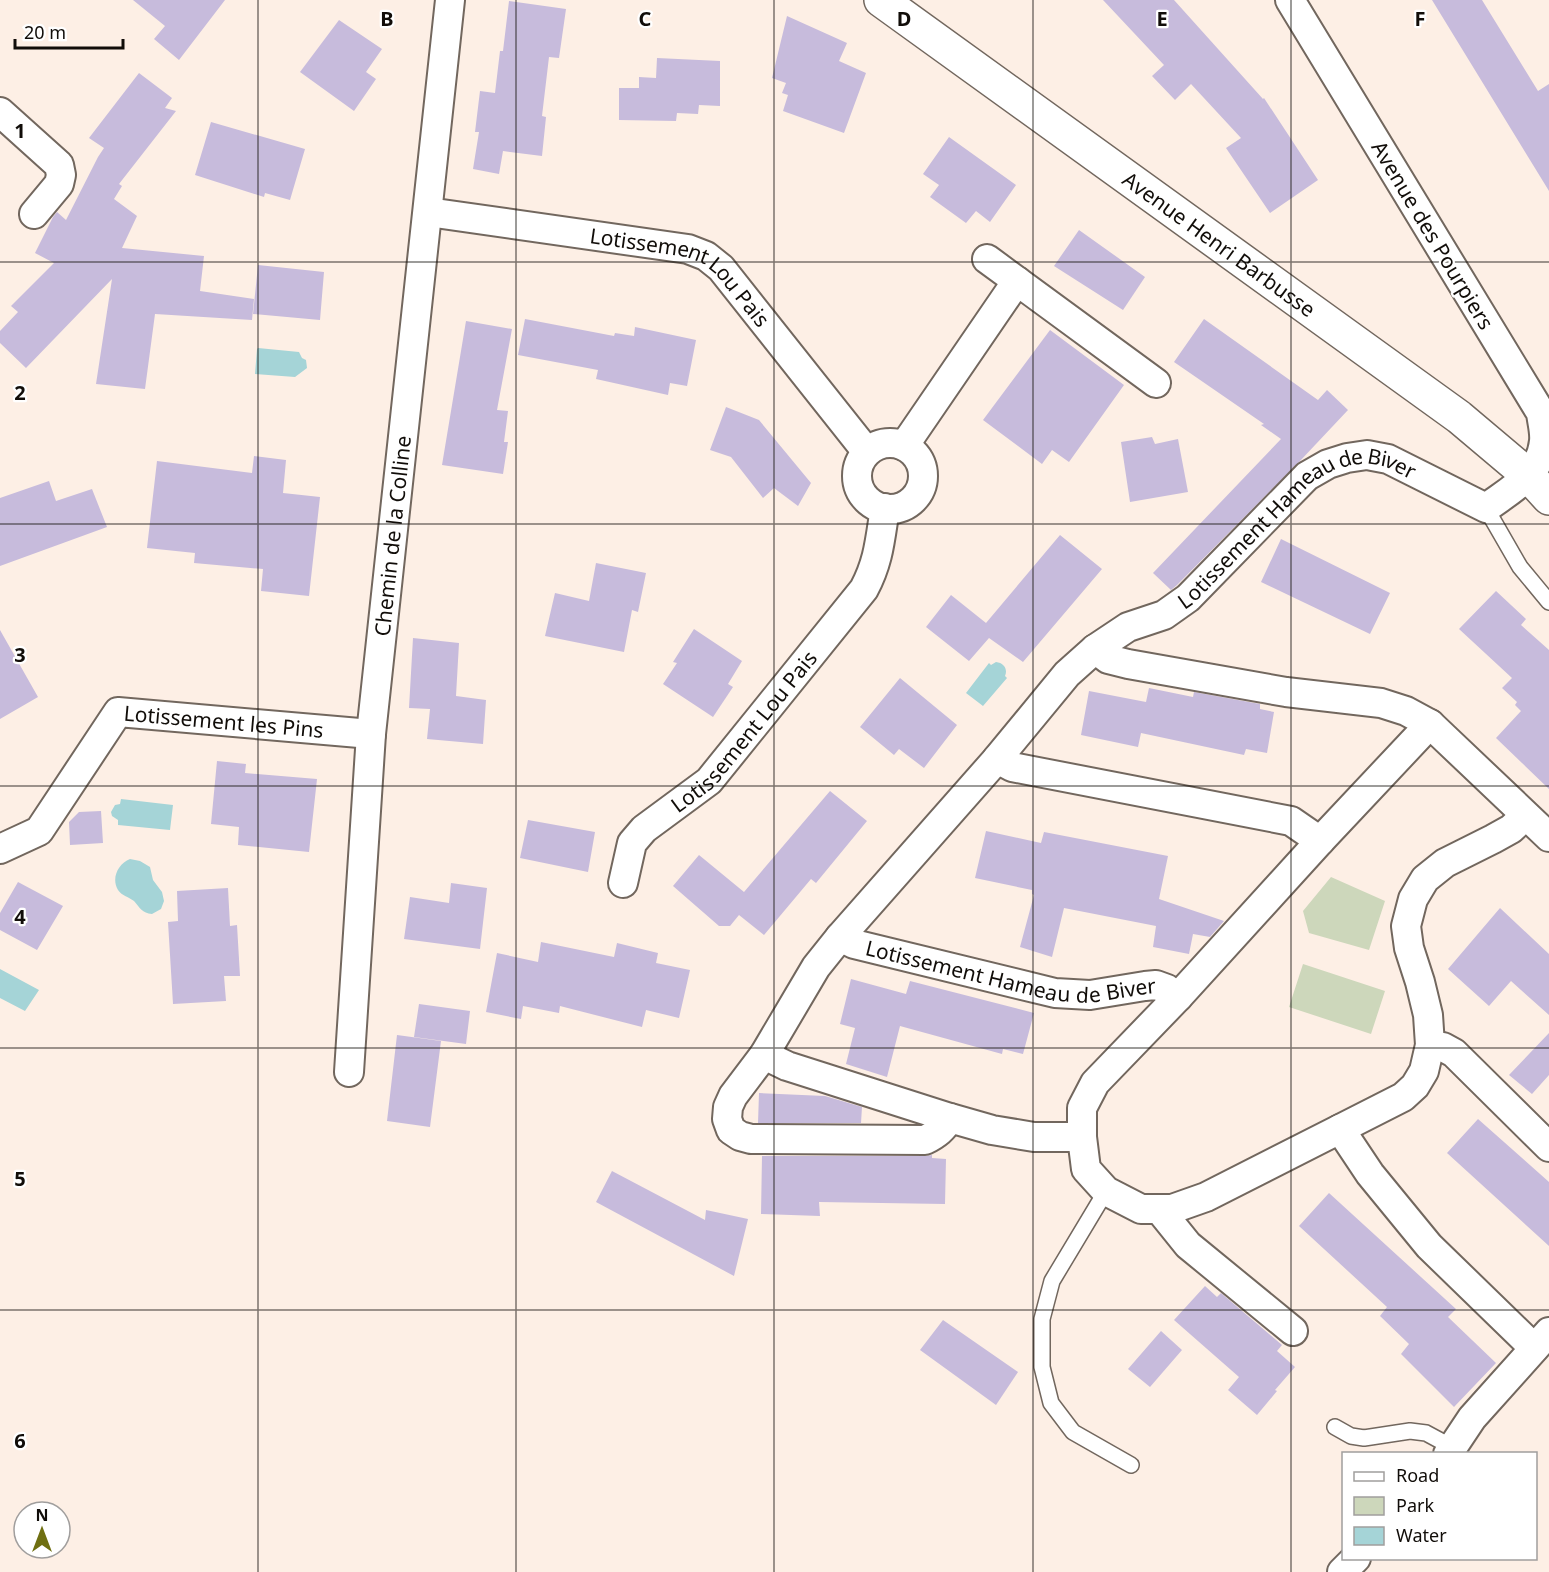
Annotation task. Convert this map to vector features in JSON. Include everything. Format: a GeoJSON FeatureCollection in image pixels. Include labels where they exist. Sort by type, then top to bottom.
{"type":"FeatureCollection","features":[{"type":"Feature","properties":{"kind":"main road","name":"Avenue Henri Barbusse"},"geometry":{"type":"LineString","coordinates":[[881,0],[1459,417],[1539,487]]}},
{"type":"Feature","properties":{"kind":"street","name":"Chemin de la Colline"},"geometry":{"type":"LineString","coordinates":[[349,1072],[371,734],[450,0]]}},
{"type":"Feature","properties":{"kind":"street","name":"Avenue des Pourpiers"},"geometry":{"type":"LineString","coordinates":[[1290,0],[1541,412],[1544,441],[1538,462],[1539,487]]}},
{"type":"Feature","properties":{"kind":"street"},"geometry":{"type":"LineString","coordinates":[[0,112],[59,165],[61,175],[59,184],[34,214]]}},
{"type":"Feature","properties":{"kind":"street","name":"Lotissement Lou Pais"},"geometry":{"type":"LineString","coordinates":[[428,212],[688,249],[706,256],[722,268],[867,452]]}},
{"type":"Feature","properties":{"kind":"street"},"geometry":{"type":"LineString","coordinates":[[987,259],[1156,383]]}},
{"type":"Feature","properties":{"kind":"street"},"geometry":{"type":"LineString","coordinates":[[904,446],[1017,281]]}},
{"type":"Feature","properties":{"kind":"street"},"geometry":{"type":"LineString","coordinates":[[886,442],[904,446],[916,455],[922,465],[921,488],[915,498],[906,505],[885,508],[875,505],[860,490],[857,470],[861,460],[867,452],[886,442]]}},
{"type":"Feature","properties":{"kind":"street","name":"Lotissement Hameau de Biver"},"geometry":{"type":"LineString","coordinates":[[950,1118],[944,1127],[925,1140],[751,1138],[740,1136],[730,1130],[727,1119],[728,1107],[733,1096],[764,1055],[816,967],[997,759],[1067,674],[1095,649],[1128,627],[1164,615],[1188,598],[1307,476],[1328,464],[1367,455],[1388,459],[1486,508]]}},
{"type":"Feature","properties":{"kind":"street"},"geometry":{"type":"LineString","coordinates":[[1486,508],[1539,487]]}},
{"type":"Feature","properties":{"kind":"street","name":"Lotissement Lou Pais"},"geometry":{"type":"LineString","coordinates":[[623,883],[632,843],[644,829],[709,782],[864,589],[873,573],[878,557],[885,508]]}},
{"type":"Feature","properties":{"kind":"street"},"geometry":{"type":"LineString","coordinates":[[1095,649],[1108,659],[1128,664],[1286,692],[1381,703],[1406,711],[1430,724],[1549,837]]}},
{"type":"Feature","properties":{"kind":"street","name":"Lotissement les Pins"},"geometry":{"type":"LineString","coordinates":[[0,849],[39,831],[118,712],[371,734]]}},
{"type":"Feature","properties":{"kind":"street","name":"Lotissement Hameau de Biver"},"geometry":{"type":"LineString","coordinates":[[1430,724],[1320,840],[1178,997],[1095,1083],[1082,1108],[1082,1137],[1086,1169],[1106,1191],[1141,1209],[1172,1209],[1206,1197],[1402,1097],[1415,1086],[1424,1071],[1430,1045],[1428,1015],[1409,948],[1406,926],[1413,899],[1425,879],[1445,862],[1511,829],[1526,816]]}},
{"type":"Feature","properties":{"kind":"street"},"geometry":{"type":"LineString","coordinates":[[997,759],[1012,767],[1291,821],[1320,840]]}},
{"type":"Feature","properties":{"kind":"street","name":"Lotissement Hameau de Biver"},"geometry":{"type":"LineString","coordinates":[[840,937],[854,944],[1055,993],[1090,996],[1156,985],[1178,997]]}},
{"type":"Feature","properties":{"kind":"street"},"geometry":{"type":"LineString","coordinates":[[1430,1045],[1443,1047],[1454,1053],[1549,1147]]}},
{"type":"Feature","properties":{"kind":"street"},"geometry":{"type":"LineString","coordinates":[[764,1055],[787,1066],[993,1130],[1034,1137],[1082,1137]]}},
{"type":"Feature","properties":{"kind":"street"},"geometry":{"type":"LineString","coordinates":[[1340,1129],[1370,1174],[1429,1246],[1542,1340],[1472,1418],[1450,1450]]}},
{"type":"Feature","properties":{"kind":"street"},"geometry":{"type":"LineString","coordinates":[[1159,1209],[1188,1245],[1293,1330]]}},
{"type":"Feature","properties":{"kind":"street"},"geometry":{"type":"LineString","coordinates":[[1342,1572],[1354,1560]]}},
{"type":"Feature","properties":{"kind":"lane"},"geometry":{"type":"LineString","coordinates":[[1486,508],[1520,567],[1549,602]]}},
{"type":"Feature","properties":{"kind":"lane"},"geometry":{"type":"LineString","coordinates":[[1106,1191],[1052,1281],[1042,1319],[1042,1367],[1051,1403],[1073,1432],[1131,1465]]}},
{"type":"Feature","properties":{"kind":"lane"},"geometry":{"type":"LineString","coordinates":[[1335,1427],[1351,1436],[1364,1438],[1410,1431],[1426,1433],[1450,1450]]}},
{"type":"Feature","properties":{"kind":"green space"},"geometry":{"type":"Polygon","coordinates":[[[1331,877],[1385,901],[1369,950],[1309,933],[1303,911],[1331,877]]]}},
{"type":"Feature","properties":{"kind":"green space"},"geometry":{"type":"Polygon","coordinates":[[[1303,964],[1385,991],[1371,1034],[1289,1007],[1303,964]]]}},
{"type":"Feature","properties":{"kind":"water"},"geometry":{"type":"Polygon","coordinates":[[[258,348],[299,352],[306,360],[307,368],[295,377],[255,374],[258,348]]]}},
{"type":"Feature","properties":{"kind":"water"},"geometry":{"type":"Polygon","coordinates":[[[996,662],[1005,667],[1007,678],[983,706],[966,693],[989,663],[991,665],[996,662]]]}},
{"type":"Feature","properties":{"kind":"water"},"geometry":{"type":"Polygon","coordinates":[[[121,799],[173,805],[170,830],[118,825],[118,820],[112,816],[111,812],[115,805],[120,804],[121,799]]]}},
{"type":"Feature","properties":{"kind":"water"},"geometry":{"type":"Polygon","coordinates":[[[130,859],[140,861],[150,867],[153,880],[162,892],[164,901],[161,909],[152,914],[142,910],[134,901],[120,892],[116,885],[119,868],[130,859]]]}},
{"type":"Feature","properties":{"kind":"water"},"geometry":{"type":"Polygon","coordinates":[[[0,969],[39,990],[25,1011],[0,998],[0,969]]]}},
{"type":"Feature","properties":{"kind":"building"},"geometry":{"type":"Polygon","coordinates":[[[133,0],[225,0],[179,60],[154,39],[165,26],[133,0]]]}},
{"type":"Feature","properties":{"kind":"building"},"geometry":{"type":"Polygon","coordinates":[[[1103,0],[1174,0],[1264,98],[1318,180],[1270,213],[1226,148],[1241,138],[1191,84],[1175,100],[1152,76],[1164,65],[1103,0]]]}},
{"type":"Feature","properties":{"kind":"building"},"geometry":{"type":"Polygon","coordinates":[[[1432,0],[1482,0],[1538,91],[1549,84],[1549,191],[1432,0]]]}},
{"type":"Feature","properties":{"kind":"building"},"geometry":{"type":"Polygon","coordinates":[[[509,1],[566,9],[559,58],[549,57],[542,116],[546,117],[542,156],[503,151],[499,174],[473,169],[479,132],[475,132],[480,91],[495,93],[509,1]]]}},
{"type":"Feature","properties":{"kind":"building"},"geometry":{"type":"Polygon","coordinates":[[[787,16],[847,43],[839,61],[866,73],[844,133],[783,111],[788,95],[782,93],[786,83],[772,78],[787,16]]]}},
{"type":"Feature","properties":{"kind":"building"},"geometry":{"type":"Polygon","coordinates":[[[339,20],[382,49],[366,72],[376,79],[354,111],[300,72],[339,20]]]}},
{"type":"Feature","properties":{"kind":"building"},"geometry":{"type":"Polygon","coordinates":[[[657,58],[720,61],[720,106],[699,105],[698,114],[677,113],[676,121],[619,120],[619,88],[639,88],[639,77],[656,78],[657,58]]]}},
{"type":"Feature","properties":{"kind":"building"},"geometry":{"type":"Polygon","coordinates":[[[139,73],[172,98],[165,108],[176,111],[119,184],[122,186],[114,199],[137,216],[122,248],[204,256],[200,291],[254,299],[252,320],[155,314],[145,389],[96,384],[112,279],[26,368],[0,343],[0,331],[18,312],[11,306],[54,263],[35,253],[53,217],[57,212],[66,220],[104,148],[89,138],[139,73]]]}},
{"type":"Feature","properties":{"kind":"building"},"geometry":{"type":"Polygon","coordinates":[[[211,122],[305,149],[290,200],[265,193],[264,197],[195,175],[211,122]]]}},
{"type":"Feature","properties":{"kind":"building"},"geometry":{"type":"Polygon","coordinates":[[[949,137],[1016,185],[990,222],[976,211],[966,223],[930,197],[939,185],[923,174],[949,137]]]}},
{"type":"Feature","properties":{"kind":"building"},"geometry":{"type":"Polygon","coordinates":[[[1079,230],[1145,277],[1123,310],[1054,266],[1079,230]]]}},
{"type":"Feature","properties":{"kind":"building"},"geometry":{"type":"Polygon","coordinates":[[[258,265],[324,272],[320,320],[253,314],[258,265]]]}},
{"type":"Feature","properties":{"kind":"building"},"geometry":{"type":"Polygon","coordinates":[[[525,319],[614,336],[615,333],[634,336],[635,327],[696,340],[687,386],[670,383],[668,395],[596,379],[598,370],[518,355],[525,319]]]}},
{"type":"Feature","properties":{"kind":"building"},"geometry":{"type":"Polygon","coordinates":[[[1204,319],[1318,400],[1327,390],[1348,410],[1171,590],[1153,573],[1281,439],[1261,425],[1264,424],[1174,362],[1204,319]]]}},
{"type":"Feature","properties":{"kind":"building"},"geometry":{"type":"Polygon","coordinates":[[[466,321],[512,329],[497,410],[508,411],[504,442],[508,442],[503,474],[442,465],[466,321]]]}},
{"type":"Feature","properties":{"kind":"building"},"geometry":{"type":"Polygon","coordinates":[[[1050,330],[1124,385],[1069,462],[1052,450],[1042,464],[983,420],[1050,330]]]}},
{"type":"Feature","properties":{"kind":"building"},"geometry":{"type":"Polygon","coordinates":[[[726,407],[759,420],[811,483],[798,506],[774,488],[763,498],[731,457],[710,450],[726,407]]]}},
{"type":"Feature","properties":{"kind":"building"},"geometry":{"type":"Polygon","coordinates":[[[1152,437],[1155,444],[1178,439],[1188,492],[1130,502],[1121,442],[1152,437]]]}},
{"type":"Feature","properties":{"kind":"building"},"geometry":{"type":"Polygon","coordinates":[[[254,456],[286,460],[283,493],[320,497],[309,596],[261,591],[263,569],[194,563],[195,553],[147,548],[157,461],[252,473],[254,456]]]}},
{"type":"Feature","properties":{"kind":"building"},"geometry":{"type":"Polygon","coordinates":[[[49,481],[56,501],[92,489],[107,527],[0,566],[0,498],[49,481]]]}},
{"type":"Feature","properties":{"kind":"building"},"geometry":{"type":"Polygon","coordinates":[[[1060,535],[1102,569],[1023,662],[989,638],[969,661],[926,627],[951,595],[986,623],[1060,535]]]}},
{"type":"Feature","properties":{"kind":"building"},"geometry":{"type":"Polygon","coordinates":[[[1281,539],[1390,593],[1370,634],[1261,582],[1281,539]]]}},
{"type":"Feature","properties":{"kind":"building"},"geometry":{"type":"Polygon","coordinates":[[[596,563],[646,573],[638,612],[632,610],[624,652],[545,636],[555,593],[589,601],[596,563]]]}},
{"type":"Feature","properties":{"kind":"building"},"geometry":{"type":"Polygon","coordinates":[[[1496,591],[1526,619],[1521,625],[1549,650],[1549,789],[1496,738],[1521,711],[1515,705],[1517,702],[1502,688],[1512,678],[1459,629],[1496,591]]]}},
{"type":"Feature","properties":{"kind":"building"},"geometry":{"type":"Polygon","coordinates":[[[694,629],[742,661],[728,684],[733,687],[713,717],[663,684],[677,663],[673,662],[694,629]]]}},
{"type":"Feature","properties":{"kind":"building"},"geometry":{"type":"Polygon","coordinates":[[[0,630],[38,697],[0,719],[0,630]]]}},
{"type":"Feature","properties":{"kind":"building"},"geometry":{"type":"Polygon","coordinates":[[[413,638],[459,643],[456,696],[486,700],[483,744],[427,739],[430,709],[409,708],[413,638]]]}},
{"type":"Feature","properties":{"kind":"building"},"geometry":{"type":"Polygon","coordinates":[[[900,678],[957,725],[924,768],[899,749],[894,755],[860,727],[900,678]]]}},
{"type":"Feature","properties":{"kind":"building"},"geometry":{"type":"Polygon","coordinates":[[[1149,688],[1193,697],[1194,692],[1260,704],[1260,709],[1274,712],[1267,753],[1246,749],[1244,755],[1141,733],[1138,747],[1081,735],[1089,691],[1146,702],[1149,688]]]}},
{"type":"Feature","properties":{"kind":"building"},"geometry":{"type":"Polygon","coordinates":[[[217,761],[246,764],[245,773],[317,779],[309,852],[238,845],[239,827],[211,824],[217,761]]]}},
{"type":"Feature","properties":{"kind":"building"},"geometry":{"type":"Polygon","coordinates":[[[830,791],[867,821],[816,883],[811,879],[764,935],[739,915],[730,926],[719,926],[673,886],[699,855],[744,892],[830,791]]]}},
{"type":"Feature","properties":{"kind":"building"},"geometry":{"type":"Polygon","coordinates":[[[101,811],[103,843],[70,845],[69,822],[79,812],[101,811]]]}},
{"type":"Feature","properties":{"kind":"building"},"geometry":{"type":"Polygon","coordinates":[[[528,820],[595,832],[588,872],[520,858],[528,820]]]}},
{"type":"Feature","properties":{"kind":"building"},"geometry":{"type":"Polygon","coordinates":[[[986,831],[1041,843],[1044,832],[1168,856],[1159,899],[1224,921],[1210,937],[1193,934],[1189,954],[1153,947],[1156,926],[1064,908],[1052,957],[1020,947],[1034,895],[1032,890],[975,878],[986,831]]]}},
{"type":"Feature","properties":{"kind":"building"},"geometry":{"type":"Polygon","coordinates":[[[18,882],[63,906],[37,950],[0,930],[0,913],[18,882]]]}},
{"type":"Feature","properties":{"kind":"building"},"geometry":{"type":"Polygon","coordinates":[[[451,883],[487,888],[480,949],[404,939],[410,897],[449,903],[451,883]]]}},
{"type":"Feature","properties":{"kind":"building"},"geometry":{"type":"Polygon","coordinates":[[[228,888],[230,926],[237,925],[240,976],[224,976],[226,1001],[173,1004],[168,922],[178,921],[177,891],[228,888]]]}},
{"type":"Feature","properties":{"kind":"building"},"geometry":{"type":"Polygon","coordinates":[[[1500,908],[1549,954],[1549,1015],[1511,981],[1489,1006],[1448,969],[1500,908]]]}},
{"type":"Feature","properties":{"kind":"building"},"geometry":{"type":"Polygon","coordinates":[[[541,942],[614,957],[617,943],[658,953],[656,963],[690,970],[679,1018],[646,1010],[642,1027],[560,1006],[559,1013],[523,1006],[521,1019],[486,1012],[497,953],[538,962],[541,942]]]}},
{"type":"Feature","properties":{"kind":"building"},"geometry":{"type":"Polygon","coordinates":[[[851,979],[906,994],[910,981],[1034,1013],[1023,1054],[1003,1049],[1002,1054],[900,1026],[887,1077],[846,1064],[855,1028],[840,1024],[851,979]]]}},
{"type":"Feature","properties":{"kind":"building"},"geometry":{"type":"Polygon","coordinates":[[[419,1004],[470,1011],[466,1044],[414,1037],[419,1004]]]}},
{"type":"Feature","properties":{"kind":"building"},"geometry":{"type":"Polygon","coordinates":[[[1549,1033],[1549,1075],[1532,1094],[1509,1075],[1549,1033]]]}},
{"type":"Feature","properties":{"kind":"building"},"geometry":{"type":"Polygon","coordinates":[[[397,1035],[441,1041],[430,1127],[387,1121],[397,1035]]]}},
{"type":"Feature","properties":{"kind":"building"},"geometry":{"type":"Polygon","coordinates":[[[759,1093],[825,1096],[862,1107],[861,1123],[758,1123],[759,1093]]]}},
{"type":"Feature","properties":{"kind":"building"},"geometry":{"type":"Polygon","coordinates":[[[1478,1119],[1549,1182],[1549,1246],[1447,1153],[1478,1119]]]}},
{"type":"Feature","properties":{"kind":"building"},"geometry":{"type":"Polygon","coordinates":[[[932,1155],[932,1158],[946,1159],[945,1204],[819,1202],[820,1216],[761,1214],[762,1156],[932,1155]]]}},
{"type":"Feature","properties":{"kind":"building"},"geometry":{"type":"Polygon","coordinates":[[[612,1171],[705,1220],[706,1210],[748,1219],[734,1276],[596,1202],[612,1171]]]}},
{"type":"Feature","properties":{"kind":"building"},"geometry":{"type":"Polygon","coordinates":[[[1329,1193],[1456,1309],[1448,1317],[1496,1363],[1454,1407],[1401,1354],[1409,1344],[1380,1316],[1387,1307],[1299,1226],[1329,1193]]]}},
{"type":"Feature","properties":{"kind":"building"},"geometry":{"type":"Polygon","coordinates":[[[1205,1286],[1217,1297],[1221,1293],[1282,1345],[1277,1351],[1295,1367],[1257,1415],[1228,1390],[1239,1377],[1174,1320],[1205,1286]]]}},
{"type":"Feature","properties":{"kind":"building"},"geometry":{"type":"Polygon","coordinates":[[[943,1320],[1018,1372],[996,1405],[920,1350],[943,1320]]]}},
{"type":"Feature","properties":{"kind":"building"},"geometry":{"type":"Polygon","coordinates":[[[1161,1331],[1182,1350],[1150,1387],[1128,1369],[1161,1331]]]}}]}
